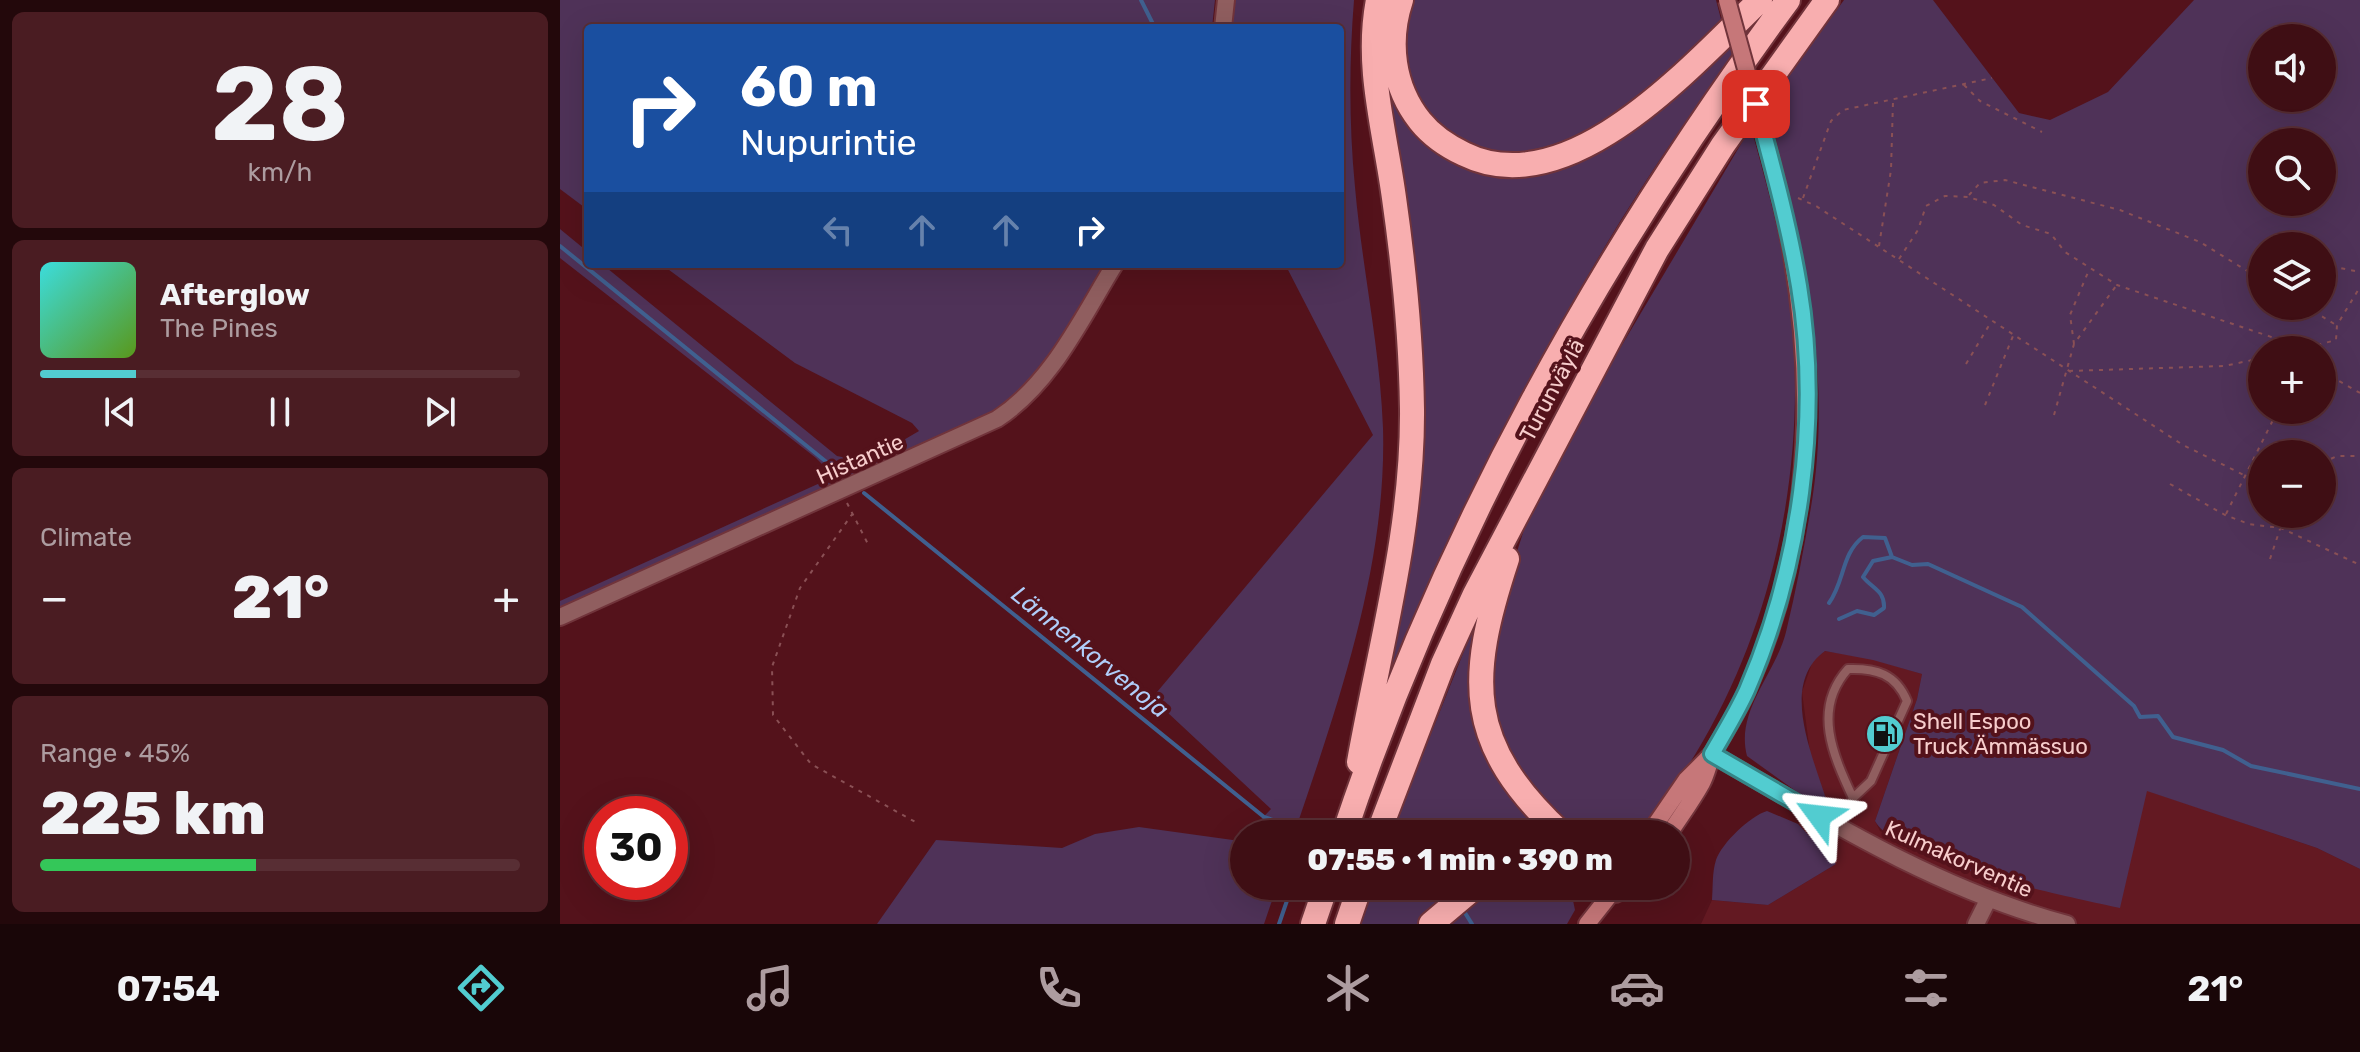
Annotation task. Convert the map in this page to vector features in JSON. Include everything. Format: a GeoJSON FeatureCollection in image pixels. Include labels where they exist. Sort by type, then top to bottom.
{"type":"FeatureCollection","features":[{"type":"Feature","properties":{"kind":"highway"},"geometry":{"type":"LineString","coordinates":[[1347,820],[1388,627],[1405,512],[1412,411],[1404,281],[1373,75],[1373,26],[1378,0]]}},
{"type":"Feature","properties":{"kind":"highway"},"geometry":{"type":"LineString","coordinates":[[1401,0],[1395,51],[1396,73],[1404,100],[1442,143],[1482,163],[1502,166],[1550,160],[1582,147],[1614,128],[1666,88],[1760,0]]}},
{"type":"Feature","properties":{"kind":"highway","name":"Turunväylä"},"geometry":{"type":"LineString","coordinates":[[1348,820],[1414,652],[1486,492],[1553,366],[1630,233],[1697,128],[1788,0]]}},
{"type":"Feature","properties":{"kind":"highway","name":"Turunväylä"},"geometry":{"type":"LineString","coordinates":[[1383,820],[1443,664],[1517,511],[1657,249],[1723,145],[1827,0]]}},
{"type":"Feature","properties":{"kind":"highway"},"geometry":{"type":"LineString","coordinates":[[1517,511],[1512,542],[1486,632],[1482,709],[1502,767],[1526,800],[1547,820]]}},
{"type":"Feature","properties":{"kind":"highway"},"geometry":{"type":"LineString","coordinates":[[1313,924],[1321,900]]}},
{"type":"Feature","properties":{"kind":"highway"},"geometry":{"type":"LineString","coordinates":[[1347,924],[1355,900]]}},
{"type":"Feature","properties":{"kind":"highway"},"geometry":{"type":"LineString","coordinates":[[1431,924],[1459,900]]}},
{"type":"Feature","properties":{"kind":"main road"},"geometry":{"type":"LineString","coordinates":[[1678,820],[1702,782],[1712,754],[1746,692],[1770,629],[1788,564],[1801,480],[1807,412],[1800,288],[1781,195],[1727,0]]}},
{"type":"Feature","properties":{"kind":"main road"},"geometry":{"type":"LineString","coordinates":[[1659,820],[1686,780],[1712,754]]}},
{"type":"Feature","properties":{"kind":"main road"},"geometry":{"type":"LineString","coordinates":[[1587,924],[1604,900]]}},
{"type":"Feature","properties":{"kind":"street"},"geometry":{"type":"LineString","coordinates":[[1223,24],[1226,0]]}},
{"type":"Feature","properties":{"kind":"street","name":"Histantie"},"geometry":{"type":"LineString","coordinates":[[560,617],[953,441],[1015,407],[1044,377],[1112,268]]}},
{"type":"Feature","properties":{"kind":"street","name":"Kulmakorventie"},"geometry":{"type":"LineString","coordinates":[[1712,754],[1883,852],[1988,900],[2067,924]]}},
{"type":"Feature","properties":{"kind":"street"},"geometry":{"type":"LineString","coordinates":[[1976,924],[1988,900]]}},
{"type":"Feature","properties":{"kind":"lane"},"geometry":{"type":"LineString","coordinates":[[1839,826],[1853,798],[1871,781],[1907,701],[1891,676],[1863,668],[1848,669],[1835,684],[1827,716],[1832,753],[1853,798]]}},
{"type":"Feature","properties":{"kind":"path"},"geometry":{"type":"LineString","coordinates":[[1802,199],[1831,121],[1843,110],[1992,78]]}},
{"type":"Feature","properties":{"kind":"path"},"geometry":{"type":"LineString","coordinates":[[1963,84],[1980,101],[2042,132]]}},
{"type":"Feature","properties":{"kind":"path"},"geometry":{"type":"LineString","coordinates":[[1879,247],[1891,170],[1893,99]]}},
{"type":"Feature","properties":{"kind":"path"},"geometry":{"type":"LineString","coordinates":[[1968,197],[1980,183],[2005,180],[2120,210],[2200,242],[2248,271]]}},
{"type":"Feature","properties":{"kind":"path"},"geometry":{"type":"LineString","coordinates":[[1781,195],[1802,199],[2183,445],[2246,476]]}},
{"type":"Feature","properties":{"kind":"path"},"geometry":{"type":"LineString","coordinates":[[1898,260],[1918,230],[1926,206],[1945,196],[1968,197],[1994,205],[2022,225],[2051,234],[2065,252],[2117,285],[2270,336]]}},
{"type":"Feature","properties":{"kind":"path"},"geometry":{"type":"LineString","coordinates":[[2336,267],[2360,272]]}},
{"type":"Feature","properties":{"kind":"path"},"geometry":{"type":"LineString","coordinates":[[2054,415],[2074,344],[2070,315],[2090,269]]}},
{"type":"Feature","properties":{"kind":"path"},"geometry":{"type":"LineString","coordinates":[[2074,344],[2117,285]]}},
{"type":"Feature","properties":{"kind":"path"},"geometry":{"type":"LineString","coordinates":[[2336,340],[2337,325],[2360,287]]}},
{"type":"Feature","properties":{"kind":"path"},"geometry":{"type":"LineString","coordinates":[[2329,320],[2337,325]]}},
{"type":"Feature","properties":{"kind":"path"},"geometry":{"type":"LineString","coordinates":[[1966,364],[1992,321]]}},
{"type":"Feature","properties":{"kind":"path"},"geometry":{"type":"LineString","coordinates":[[1985,405],[2013,335]]}},
{"type":"Feature","properties":{"kind":"path"},"geometry":{"type":"LineString","coordinates":[[2068,371],[2224,366],[2248,361]]}},
{"type":"Feature","properties":{"kind":"path"},"geometry":{"type":"LineString","coordinates":[[2336,379],[2360,393]]}},
{"type":"Feature","properties":{"kind":"path"},"geometry":{"type":"LineString","coordinates":[[2225,515],[2271,424]]}},
{"type":"Feature","properties":{"kind":"path"},"geometry":{"type":"LineString","coordinates":[[2336,456],[2360,456]]}},
{"type":"Feature","properties":{"kind":"path"},"geometry":{"type":"LineString","coordinates":[[2170,484],[2225,515],[2248,524]]}},
{"type":"Feature","properties":{"kind":"path"},"geometry":{"type":"LineString","coordinates":[[841,491],[869,546]]}},
{"type":"Feature","properties":{"kind":"path"},"geometry":{"type":"LineString","coordinates":[[853,513],[800,588],[772,667],[773,715],[811,764],[919,824]]}},
{"type":"Feature","properties":{"kind":"path"},"geometry":{"type":"LineString","coordinates":[[2270,559],[2281,528],[2359,565],[2360,560]]}},
{"type":"Feature","properties":{"kind":"shaded area"},"geometry":{"type":"Polygon","coordinates":[[[560,0],[1215,0],[1212,24],[584,24],[584,207],[560,189],[560,0]]]}},
{"type":"Feature","properties":{"kind":"shaded area"},"geometry":{"type":"Polygon","coordinates":[[[1234,0],[1354,0],[1352,140],[1383,428],[1377,532],[1343,685],[1299,820],[1260,820],[1271,809],[1152,698],[1373,435],[1287,268],[1344,268],[1344,24],[1230,24],[1234,0]]]}},
{"type":"Feature","properties":{"kind":"shaded area"},"geometry":{"type":"Polygon","coordinates":[[[1407,0],[1716,0],[1723,27],[1593,135],[1511,160],[1444,136],[1409,96],[1401,23],[1407,0]]]}},
{"type":"Feature","properties":{"kind":"shaded area"},"geometry":{"type":"Polygon","coordinates":[[[1844,0],[1933,0],[2019,113],[2050,120],[2108,92],[2194,0],[2360,0],[2360,869],[2317,848],[2147,791],[2120,908],[2027,887],[1916,851],[1890,836],[1875,821],[1917,699],[1922,674],[1825,651],[1811,665],[1804,682],[1802,701],[1808,742],[1826,799],[1820,803],[1811,802],[1747,756],[1745,739],[1751,708],[1786,632],[1811,507],[1817,456],[1819,406],[1816,355],[1811,305],[1792,205],[1767,106],[1844,0]]]}},
{"type":"Feature","properties":{"kind":"shaded area"},"geometry":{"type":"Polygon","coordinates":[[[1765,9],[1638,193],[1554,335],[1463,514],[1381,697],[1410,522],[1386,53],[1444,153],[1554,165],[1765,9]]]}},
{"type":"Feature","properties":{"kind":"shaded area"},"geometry":{"type":"Polygon","coordinates":[[[1751,127],[1783,256],[1792,320],[1795,384],[1793,448],[1784,512],[1771,575],[1752,637],[1727,696],[1696,753],[1652,820],[1561,820],[1519,782],[1490,706],[1502,599],[1527,520],[1593,394],[1751,127]]]}},
{"type":"Feature","properties":{"kind":"shaded area"},"geometry":{"type":"Polygon","coordinates":[[[560,229],[584,249],[584,268],[607,268],[837,456],[866,462],[919,431],[912,423],[795,363],[666,268],[1105,268],[1034,381],[994,414],[560,613],[560,601],[820,483],[827,476],[826,468],[816,458],[560,258],[560,229]]]}},
{"type":"Feature","properties":{"kind":"shaded area"},"geometry":{"type":"Polygon","coordinates":[[[1476,621],[1488,756],[1508,794],[1537,820],[1397,820],[1476,621]]]}},
{"type":"Feature","properties":{"kind":"shaded area"},"geometry":{"type":"Polygon","coordinates":[[[1825,651],[1873,659],[1922,674],[1917,699],[1875,821],[1880,831],[1934,857],[2018,886],[2146,790],[2317,848],[2360,869],[2360,924],[1701,924],[1712,900],[1768,905],[1836,864],[1798,824],[1811,802],[1820,803],[1821,784],[1811,760],[1802,692],[1813,660],[1825,651]]]}},
{"type":"Feature","properties":{"kind":"shaded area"},"geometry":{"type":"Polygon","coordinates":[[[1767,811],[1798,824],[1836,864],[1768,905],[1712,900],[1714,870],[1719,853],[1745,824],[1767,811]]]}},
{"type":"Feature","properties":{"kind":"shaded area"},"geometry":{"type":"Polygon","coordinates":[[[1139,827],[1230,840],[1230,900],[1272,900],[1264,924],[877,924],[936,840],[1062,848],[1095,834],[1139,827]]]}},
{"type":"Feature","properties":{"kind":"shaded area"},"geometry":{"type":"Polygon","coordinates":[[[1368,900],[1448,900],[1421,924],[1360,924],[1368,900]]]}},
{"type":"Feature","properties":{"kind":"shaded area"},"geometry":{"type":"Polygon","coordinates":[[[1468,900],[1573,900],[1575,910],[1567,924],[1442,924],[1468,900]]]}},
{"type":"Feature","properties":{"kind":"waterway"},"geometry":{"type":"LineString","coordinates":[[1141,0],[1153,24]]}},
{"type":"Feature","properties":{"kind":"waterway","name":"Lännenkorvenoja"},"geometry":{"type":"LineString","coordinates":[[560,246],[584,265]]}},
{"type":"Feature","properties":{"kind":"waterway","name":"Lännenkorvenoja"},"geometry":{"type":"LineString","coordinates":[[587,268],[845,477]]}},
{"type":"Feature","properties":{"kind":"waterway","name":"Lännenkorvenoja"},"geometry":{"type":"LineString","coordinates":[[864,493],[1264,817],[1273,820]]}},
{"type":"Feature","properties":{"kind":"waterway"},"geometry":{"type":"LineString","coordinates":[[1829,603],[1856,544],[1863,537],[1885,538],[1892,557],[1912,565],[1928,564],[2022,607],[2134,706],[2140,717],[2158,716],[2173,737],[2223,750],[2251,766],[2360,789]]}},
{"type":"Feature","properties":{"kind":"waterway"},"geometry":{"type":"LineString","coordinates":[[1839,619],[1857,611],[1874,615],[1884,608],[1880,594],[1863,577],[1873,561],[1892,557]]}},
{"type":"Feature","properties":{"kind":"waterway","name":"Lännenkorvenoja"},"geometry":{"type":"LineString","coordinates":[[1279,924],[1287,900]]}},
{"type":"Feature","properties":{"kind":"waterway"},"geometry":{"type":"LineString","coordinates":[[1462,908],[1472,924]]}},
{"type":"Feature","properties":{"kind":"place","name":"Shell Espoo Truck Ämmässuo"},"geometry":{"type":"Point","coordinates":[1885,734]}},
{"type":"Feature","properties":{"kind":"route"},"geometry":{"type":"LineString","coordinates":[[1756,104],[1781,195],[1800,288],[1807,412],[1801,480],[1788,564],[1770,629],[1746,692],[1712,754],[1819,816]]}}]}
